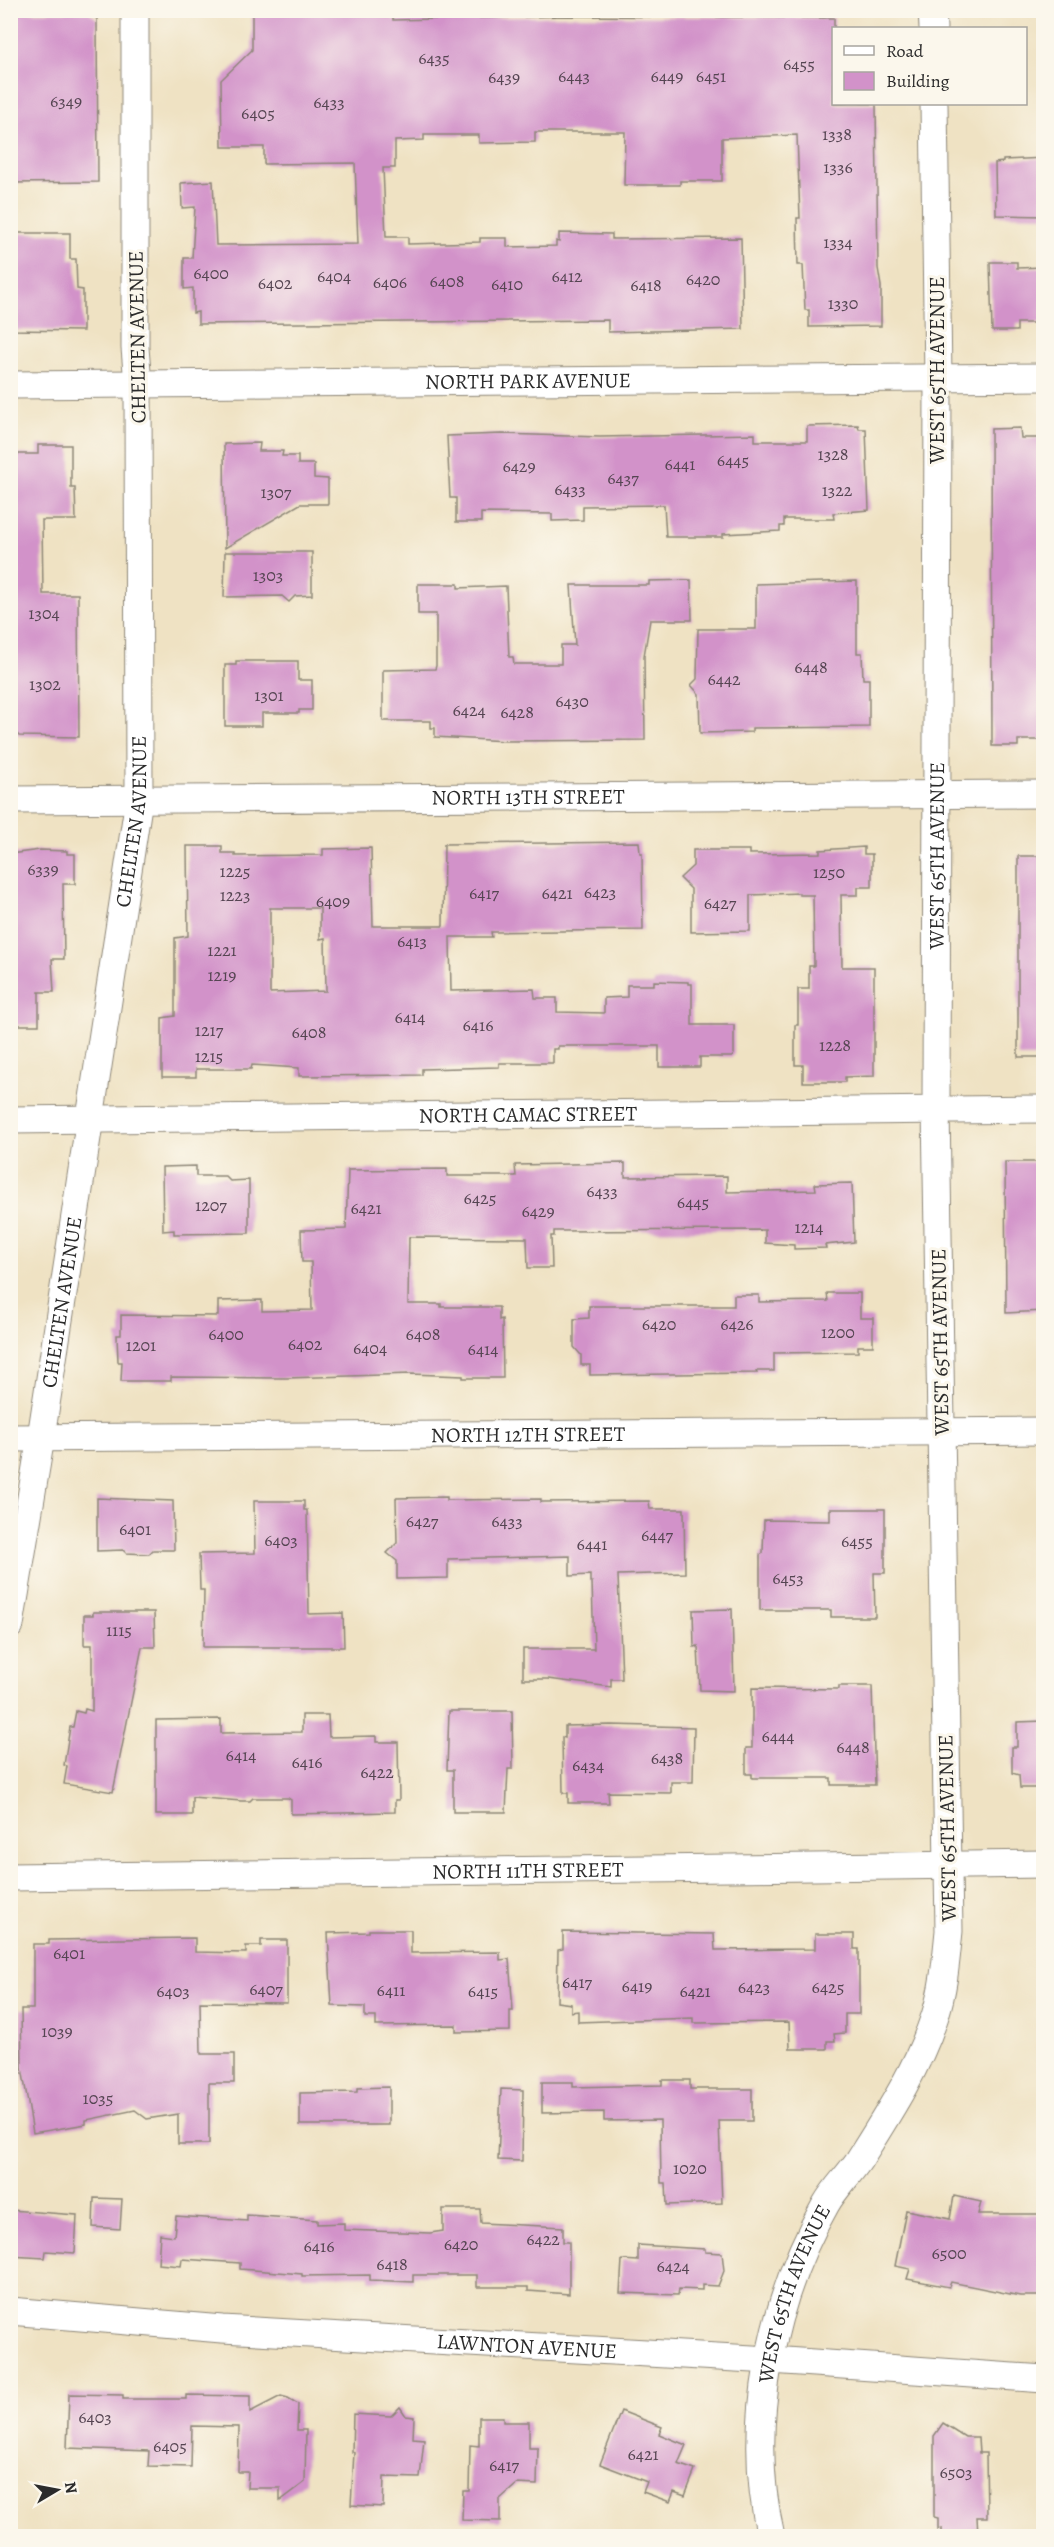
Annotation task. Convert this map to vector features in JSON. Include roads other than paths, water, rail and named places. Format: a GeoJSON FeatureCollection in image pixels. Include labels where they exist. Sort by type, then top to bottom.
{"type":"FeatureCollection","features":[{"type":"Feature","properties":{"kind":"street","name":"CHELTEN AVENUE"},"geometry":{"type":"LineString","coordinates":[[10,1625],[42,1437],[139,799],[135,10]]}},
{"type":"Feature","properties":{"kind":"street"},"geometry":{"type":"LineString","coordinates":[[932,10],[933,27]]}},
{"type":"Feature","properties":{"kind":"street","name":"WEST 65TH AVENUE"},"geometry":{"type":"LineString","coordinates":[[771,2536],[766,2516],[760,2437],[771,2360],[786,2299],[798,2263],[827,2202],[857,2163],[886,2117],[920,2054],[936,2014],[945,1973],[949,1931],[936,1109],[935,795],[938,377],[934,105]]}},
{"type":"Feature","properties":{"kind":"street","name":"NORTH PARK AVENUE"},"geometry":{"type":"LineString","coordinates":[[10,385],[1044,376]]}},
{"type":"Feature","properties":{"kind":"street","name":"NORTH 13TH STREET"},"geometry":{"type":"LineString","coordinates":[[10,800],[1044,794]]}},
{"type":"Feature","properties":{"kind":"street","name":"NORTH CAMAC STREET"},"geometry":{"type":"LineString","coordinates":[[10,1120],[1044,1109]]}},
{"type":"Feature","properties":{"kind":"street","name":"NORTH 12TH STREET"},"geometry":{"type":"LineString","coordinates":[[10,1438],[1044,1431]]}},
{"type":"Feature","properties":{"kind":"street","name":"NORTH 11TH STREET"},"geometry":{"type":"LineString","coordinates":[[10,1877],[1044,1864]]}},
{"type":"Feature","properties":{"kind":"street","name":"LAWNTON AVENUE"},"geometry":{"type":"LineString","coordinates":[[10,2312],[222,2329],[771,2360],[1044,2379]]}}]}
